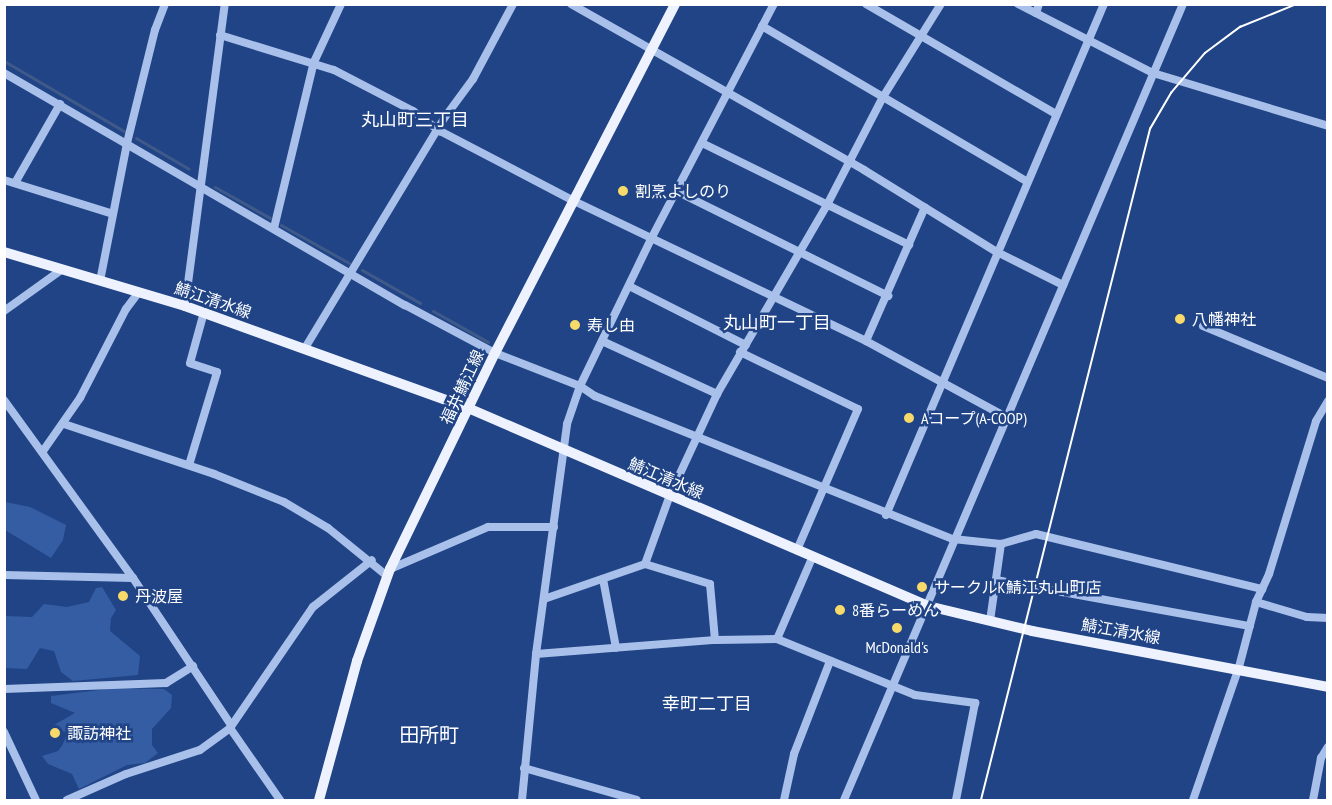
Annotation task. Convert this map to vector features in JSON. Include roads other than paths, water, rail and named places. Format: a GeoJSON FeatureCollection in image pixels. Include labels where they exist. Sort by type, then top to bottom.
{"type":"FeatureCollection","features":[{"type":"Feature","properties":{"kind":"main road","name":"福井鯖江線"},"geometry":{"type":"LineString","coordinates":[[319,801],[357,661],[388,572],[495,353],[576,201],[675,4]]}},
{"type":"Feature","properties":{"kind":"main road","name":"鯖江清水線"},"geometry":{"type":"LineString","coordinates":[[4,252],[204,312],[468,408],[928,606],[990,621],[1239,667],[1328,687]]}},
{"type":"Feature","properties":{"kind":"street"},"geometry":{"type":"LineString","coordinates":[[100,281],[128,143],[165,4]]}},
{"type":"Feature","properties":{"kind":"street"},"geometry":{"type":"LineString","coordinates":[[185,306],[225,4]]}},
{"type":"Feature","properties":{"kind":"street"},"geometry":{"type":"LineString","coordinates":[[274,228],[314,62],[341,4]]}},
{"type":"Feature","properties":{"kind":"street"},"geometry":{"type":"LineString","coordinates":[[305,348],[349,273],[440,131],[513,4]]}},
{"type":"Feature","properties":{"kind":"street"},"geometry":{"type":"LineString","coordinates":[[571,4],[848,161],[997,252],[1063,285]]}},
{"type":"Feature","properties":{"kind":"street"},"geometry":{"type":"LineString","coordinates":[[522,801],[536,654],[566,452],[567,424],[580,386],[651,239],[774,4]]}},
{"type":"Feature","properties":{"kind":"street"},"geometry":{"type":"LineString","coordinates":[[866,4],[1056,114]]}},
{"type":"Feature","properties":{"kind":"street"},"geometry":{"type":"LineString","coordinates":[[645,564],[670,495],[717,394],[827,205],[883,97],[941,4]]}},
{"type":"Feature","properties":{"kind":"street"},"geometry":{"type":"LineString","coordinates":[[1018,4],[1037,9],[1088,42],[1153,73],[1328,126]]}},
{"type":"Feature","properties":{"kind":"street"},"geometry":{"type":"LineString","coordinates":[[886,515],[1026,181],[1104,4]]}},
{"type":"Feature","properties":{"kind":"street"},"geometry":{"type":"LineString","coordinates":[[844,801],[928,606],[953,539],[1183,4]]}},
{"type":"Feature","properties":{"kind":"street"},"geometry":{"type":"LineString","coordinates":[[762,26],[1026,181]]}},
{"type":"Feature","properties":{"kind":"street"},"geometry":{"type":"LineString","coordinates":[[220,35],[314,62],[413,111],[440,131],[576,201],[866,341],[941,384],[1006,417]]}},
{"type":"Feature","properties":{"kind":"street"},"geometry":{"type":"LineString","coordinates":[[4,73],[349,273],[495,353],[580,386],[595,396],[696,438],[886,515],[953,539],[1001,544],[1036,534],[1262,589]]}},
{"type":"Feature","properties":{"kind":"street"},"geometry":{"type":"LineString","coordinates":[[15,183],[60,104]]}},
{"type":"Feature","properties":{"kind":"street"},"geometry":{"type":"LineString","coordinates":[[702,143],[909,244]]}},
{"type":"Feature","properties":{"kind":"street"},"geometry":{"type":"LineString","coordinates":[[4,180],[113,214]]}},
{"type":"Feature","properties":{"kind":"street"},"geometry":{"type":"LineString","coordinates":[[676,191],[888,296]]}},
{"type":"Feature","properties":{"kind":"street"},"geometry":{"type":"LineString","coordinates":[[866,341],[888,296],[925,207]]}},
{"type":"Feature","properties":{"kind":"street"},"geometry":{"type":"LineString","coordinates":[[4,311],[60,270]]}},
{"type":"Feature","properties":{"kind":"street"},"geometry":{"type":"LineString","coordinates":[[629,286],[858,409],[797,550]]}},
{"type":"Feature","properties":{"kind":"street"},"geometry":{"type":"LineString","coordinates":[[43,451],[64,424],[126,309],[140,292]]}},
{"type":"Feature","properties":{"kind":"street"},"geometry":{"type":"LineString","coordinates":[[189,465],[218,372],[190,363],[204,312]]}},
{"type":"Feature","properties":{"kind":"street"},"geometry":{"type":"LineString","coordinates":[[1203,326],[1328,378]]}},
{"type":"Feature","properties":{"kind":"street"},"geometry":{"type":"LineString","coordinates":[[602,341],[717,394]]}},
{"type":"Feature","properties":{"kind":"street"},"geometry":{"type":"LineString","coordinates":[[4,400],[133,578],[280,801]]}},
{"type":"Feature","properties":{"kind":"street"},"geometry":{"type":"LineString","coordinates":[[1192,801],[1239,667],[1256,603],[1316,421],[1328,401]]}},
{"type":"Feature","properties":{"kind":"street"},"geometry":{"type":"LineString","coordinates":[[64,424],[189,465],[284,502],[388,572],[488,526],[554,527]]}},
{"type":"Feature","properties":{"kind":"street"},"geometry":{"type":"LineString","coordinates":[[990,621],[1001,544]]}},
{"type":"Feature","properties":{"kind":"street"},"geometry":{"type":"LineString","coordinates":[[777,639],[812,558]]}},
{"type":"Feature","properties":{"kind":"street"},"geometry":{"type":"LineString","coordinates":[[67,801],[126,774],[200,750],[231,727],[313,608],[372,560]]}},
{"type":"Feature","properties":{"kind":"street"},"geometry":{"type":"LineString","coordinates":[[544,599],[645,564],[710,584],[715,640]]}},
{"type":"Feature","properties":{"kind":"street"},"geometry":{"type":"LineString","coordinates":[[4,575],[133,578]]}},
{"type":"Feature","properties":{"kind":"street"},"geometry":{"type":"LineString","coordinates":[[603,579],[616,648]]}},
{"type":"Feature","properties":{"kind":"street"},"geometry":{"type":"LineString","coordinates":[[996,580],[1250,626]]}},
{"type":"Feature","properties":{"kind":"street"},"geometry":{"type":"LineString","coordinates":[[1256,603],[1307,617],[1328,618]]}},
{"type":"Feature","properties":{"kind":"street"},"geometry":{"type":"LineString","coordinates":[[536,654],[715,640],[777,639],[915,695],[975,703],[956,801]]}},
{"type":"Feature","properties":{"kind":"street"},"geometry":{"type":"LineString","coordinates":[[783,801],[794,754],[830,661]]}},
{"type":"Feature","properties":{"kind":"street"},"geometry":{"type":"LineString","coordinates":[[4,689],[166,682],[193,666]]}},
{"type":"Feature","properties":{"kind":"street"},"geometry":{"type":"LineString","coordinates":[[4,732],[36,801]]}},
{"type":"Feature","properties":{"kind":"street"},"geometry":{"type":"LineString","coordinates":[[1313,801],[1328,747]]}},
{"type":"Feature","properties":{"kind":"street"},"geometry":{"type":"LineString","coordinates":[[524,768],[638,801]]}},
{"type":"Feature","properties":{"kind":"waterway"},"geometry":{"type":"LineString","coordinates":[[4,61],[124,131]]}},
{"type":"Feature","properties":{"kind":"waterway"},"geometry":{"type":"LineString","coordinates":[[136,138],[189,169]]}},
{"type":"Feature","properties":{"kind":"waterway"},"geometry":{"type":"LineString","coordinates":[[215,187],[270,218]]}},
{"type":"Feature","properties":{"kind":"waterway"},"geometry":{"type":"LineString","coordinates":[[281,225],[349,263]]}},
{"type":"Feature","properties":{"kind":"waterway"},"geometry":{"type":"LineString","coordinates":[[362,270],[420,303]]}},
{"type":"Feature","properties":{"kind":"waterway"},"geometry":{"type":"LineString","coordinates":[[433,311],[488,342]]}},
{"type":"Feature","properties":{"kind":"tram line"},"geometry":{"type":"LineString","coordinates":[[981,800],[1150,129],[1171,93],[1205,53],[1240,27],[1297,4]]}},
{"type":"Feature","properties":{"kind":"place","name":"割烹よしのり"},"geometry":{"type":"Point","coordinates":[623,191]}},
{"type":"Feature","properties":{"kind":"place","name":"八幡神社"},"geometry":{"type":"Point","coordinates":[1180,319]}},
{"type":"Feature","properties":{"kind":"place","name":"寿し由"},"geometry":{"type":"Point","coordinates":[575,325]}},
{"type":"Feature","properties":{"kind":"place","name":"Aコープ(A-COOP)"},"geometry":{"type":"Point","coordinates":[909,418]}},
{"type":"Feature","properties":{"kind":"place","name":"サークルK鯖江丸山町店"},"geometry":{"type":"Point","coordinates":[922,587]}},
{"type":"Feature","properties":{"kind":"place","name":"丹波屋"},"geometry":{"type":"Point","coordinates":[123,596]}},
{"type":"Feature","properties":{"kind":"place","name":"8番らーめん"},"geometry":{"type":"Point","coordinates":[840,610]}},
{"type":"Feature","properties":{"kind":"place","name":"McDonald's"},"geometry":{"type":"Point","coordinates":[897,628]}},
{"type":"Feature","properties":{"kind":"place","name":"諏訪神社"},"geometry":{"type":"Point","coordinates":[55,733]}},
{"type":"Feature","properties":{"kind":"district","name":"丸山町三丁目"},"geometry":{"type":"Point","coordinates":[415,120]}},
{"type":"Feature","properties":{"kind":"district","name":"丸山町一丁目"},"geometry":{"type":"Point","coordinates":[777,323]}},
{"type":"Feature","properties":{"kind":"district","name":"幸町二丁目"},"geometry":{"type":"Point","coordinates":[707,704]}},
{"type":"Feature","properties":{"kind":"district","name":"田所町"},"geometry":{"type":"Point","coordinates":[429,735]}}]}
